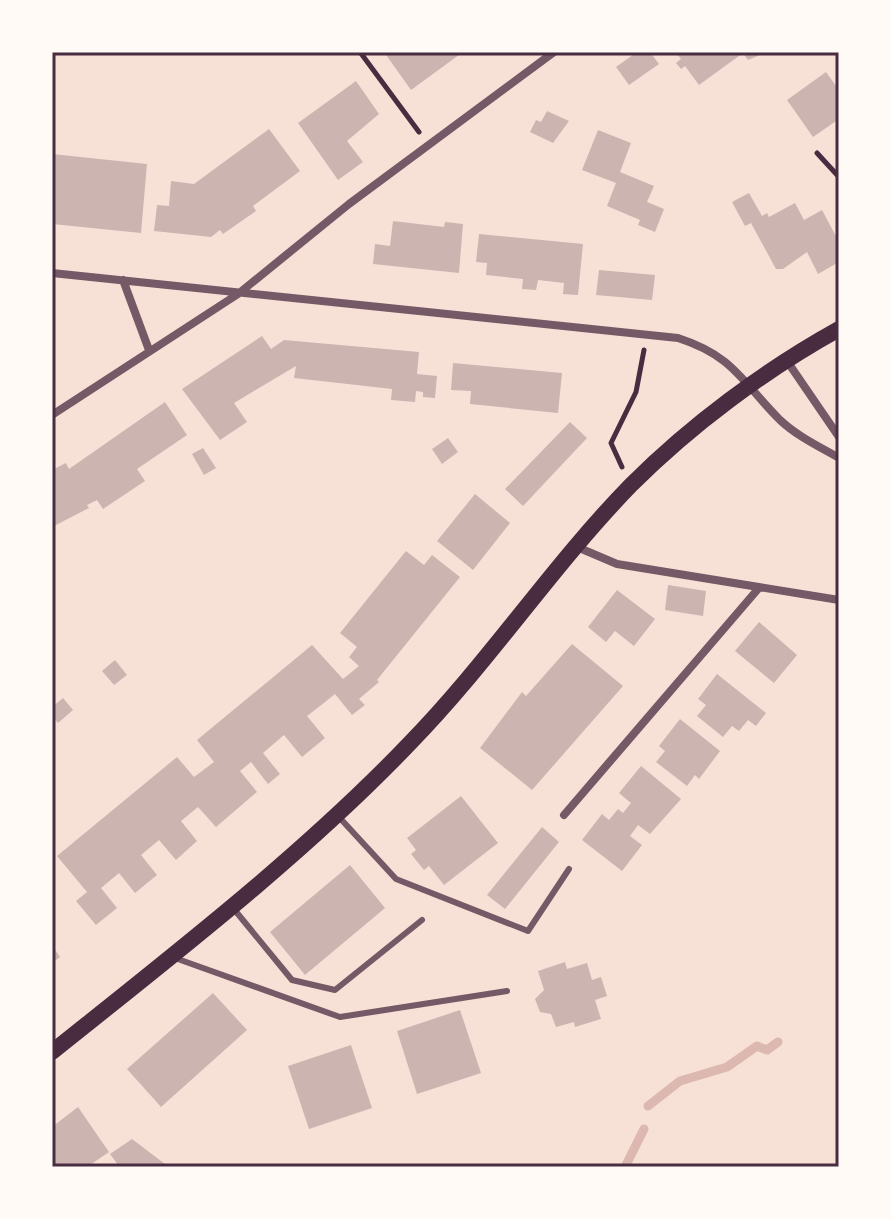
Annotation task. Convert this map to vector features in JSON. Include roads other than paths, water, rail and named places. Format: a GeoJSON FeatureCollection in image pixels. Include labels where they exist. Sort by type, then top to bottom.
{"type":"FeatureCollection","features":[{"type":"Feature","properties":{"kind":"main road"},"geometry":{"type":"LineString","coordinates":[[52,1052],[171,957],[336,814],[411,742],[631,485],[751,386],[839,329]]}},
{"type":"Feature","properties":{"kind":"street"},"geometry":{"type":"LineString","coordinates":[[52,415],[238,294],[554,52]]}},
{"type":"Feature","properties":{"kind":"street"},"geometry":{"type":"LineString","coordinates":[[52,273],[647,333],[707,347],[751,386],[781,420],[803,438],[839,458]]}},
{"type":"Feature","properties":{"kind":"street"},"geometry":{"type":"LineString","coordinates":[[123,280],[149,350]]}},
{"type":"Feature","properties":{"kind":"street"},"geometry":{"type":"LineString","coordinates":[[787,361],[839,437]]}},
{"type":"Feature","properties":{"kind":"street"},"geometry":{"type":"LineString","coordinates":[[577,547],[617,564],[839,600]]}},
{"type":"Feature","properties":{"kind":"street"},"geometry":{"type":"LineString","coordinates":[[564,815],[758,589]]}},
{"type":"Feature","properties":{"kind":"lane"},"geometry":{"type":"LineString","coordinates":[[336,814],[396,879],[528,931],[569,869]]}},
{"type":"Feature","properties":{"kind":"lane"},"geometry":{"type":"LineString","coordinates":[[231,905],[292,980],[335,990],[422,920]]}},
{"type":"Feature","properties":{"kind":"lane"},"geometry":{"type":"LineString","coordinates":[[171,957],[340,1017],[507,991]]}},
{"type":"Feature","properties":{"kind":"waterway"},"geometry":{"type":"LineString","coordinates":[[648,1106],[680,1081],[727,1067],[757,1046],[767,1050],[778,1042]]}},
{"type":"Feature","properties":{"kind":"waterway"},"geometry":{"type":"LineString","coordinates":[[625,1167],[644,1129]]}}]}
